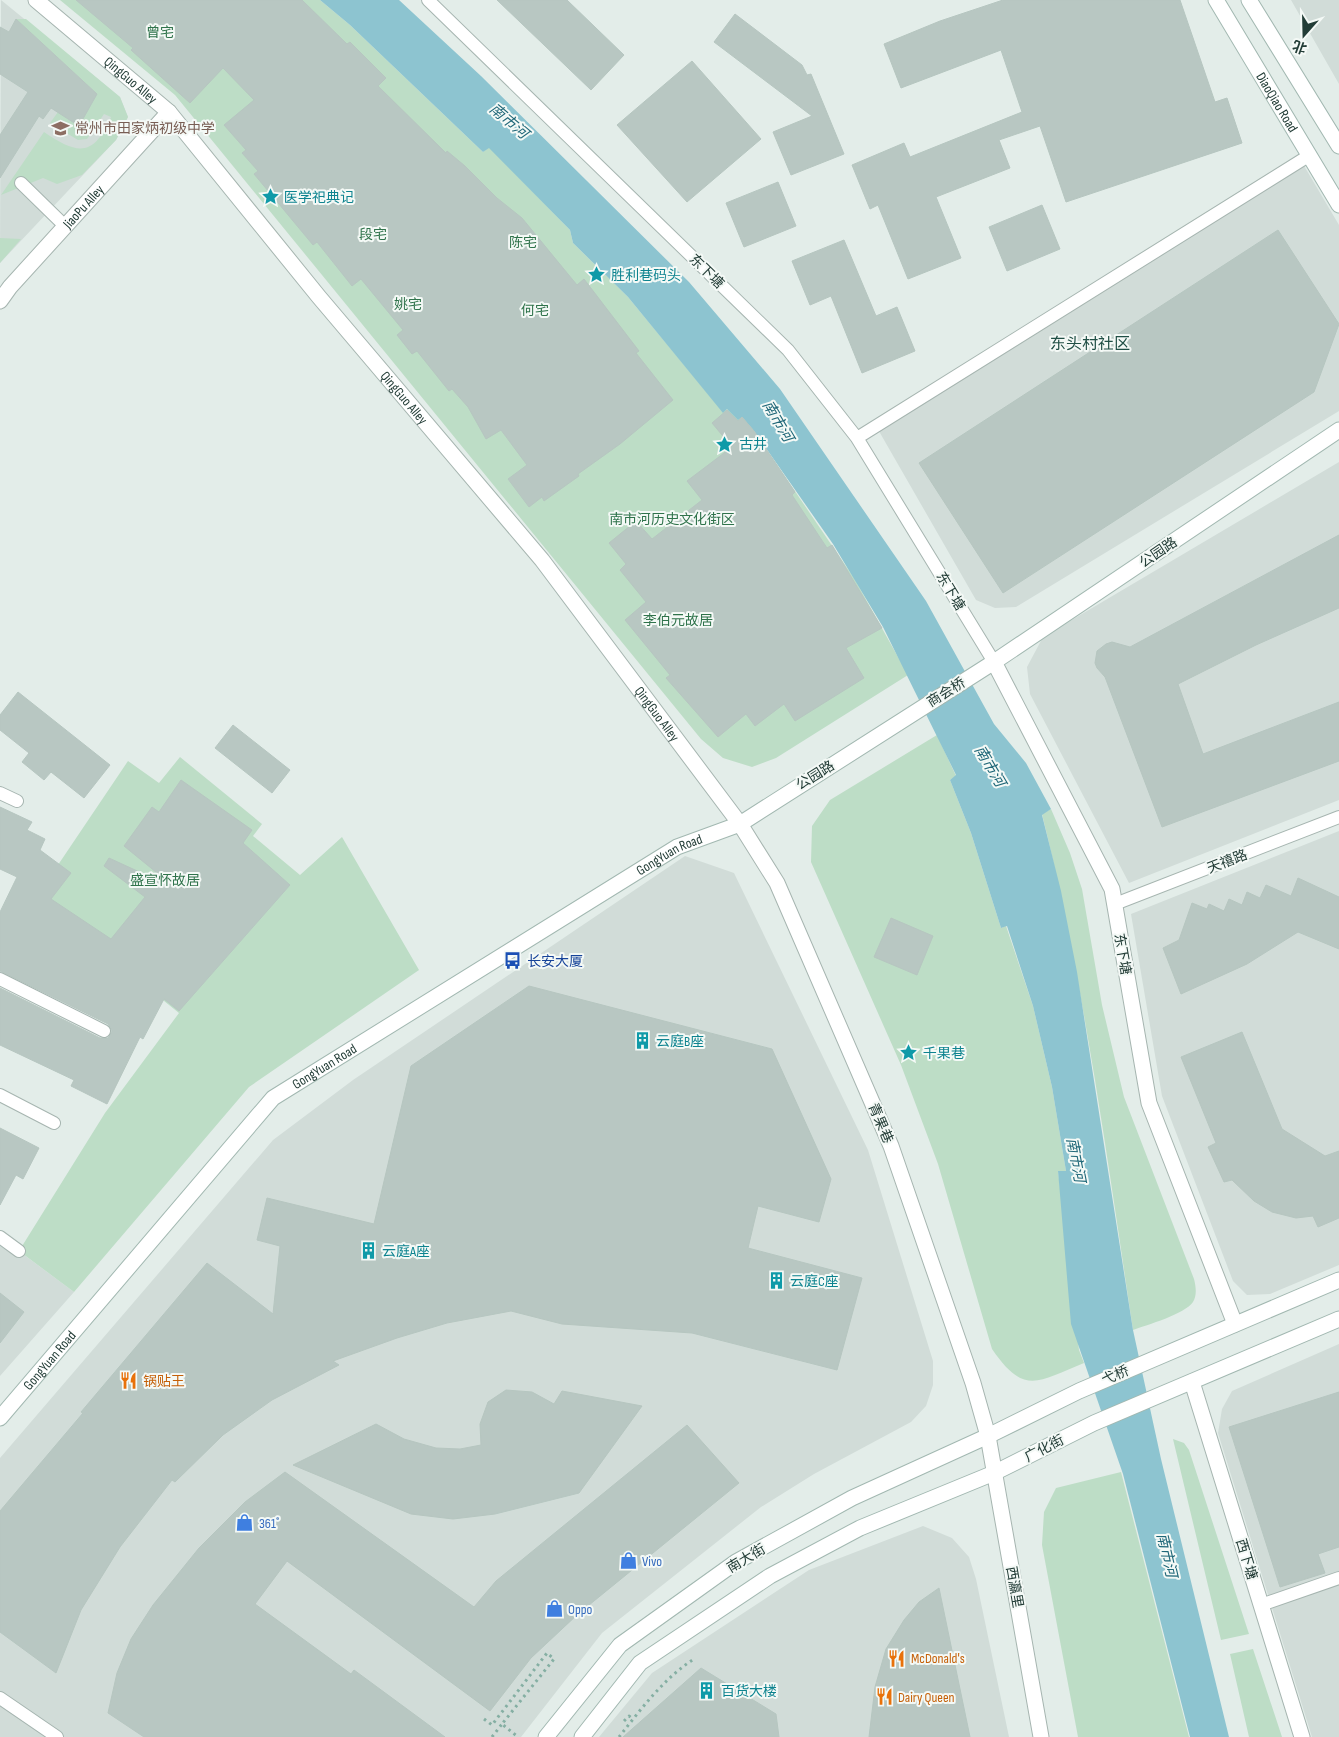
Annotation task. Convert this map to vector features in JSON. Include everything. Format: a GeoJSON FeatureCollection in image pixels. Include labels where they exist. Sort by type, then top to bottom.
{"type":"FeatureCollection","features":[{"type":"Feature","properties":{"kind":"street","name":"QingGuo Alley"},"geometry":{"type":"LineString","coordinates":[[36,0],[169,112],[326,304],[542,560],[740,824]]}},
{"type":"Feature","properties":{"kind":"street","name":"DiaoQiao Road"},"geometry":{"type":"LineString","coordinates":[[1216,0],[1339,204]]}},
{"type":"Feature","properties":{"kind":"street","name":"DiaoQiao Road"},"geometry":{"type":"LineString","coordinates":[[1249,0],[1339,146]]}},
{"type":"Feature","properties":{"kind":"street","name":"JiaoPu Alley"},"geometry":{"type":"LineString","coordinates":[[0,301],[65,226],[169,112]]}},
{"type":"Feature","properties":{"kind":"street","name":"公园路"},"geometry":{"type":"LineString","coordinates":[[976,673],[1339,430]]}},
{"type":"Feature","properties":{"kind":"street","name":"东下塘"},"geometry":{"type":"LineString","coordinates":[[994,662],[1112,890],[1149,1103],[1236,1324]]}},
{"type":"Feature","properties":{"kind":"street","name":"商会桥"},"geometry":{"type":"LineString","coordinates":[[916,711],[976,673]]}},
{"type":"Feature","properties":{"kind":"street","name":"公园路"},"geometry":{"type":"LineString","coordinates":[[740,824],[916,711]]}},
{"type":"Feature","properties":{"kind":"street","name":"GongYuan Road"},"geometry":{"type":"LineString","coordinates":[[0,1418],[273,1098],[677,847],[740,824]]}},
{"type":"Feature","properties":{"kind":"street","name":"青果巷"},"geometry":{"type":"LineString","coordinates":[[740,824],[777,883],[891,1146],[973,1383],[988,1436]]}},
{"type":"Feature","properties":{"kind":"street","name":"弋桥"},"geometry":{"type":"LineString","coordinates":[[988,1436],[1079,1391],[1339,1280]]}},
{"type":"Feature","properties":{"kind":"street"},"geometry":{"type":"LineString","coordinates":[[1192,1382],[1339,1319]]}},
{"type":"Feature","properties":{"kind":"street","name":"广化街"},"geometry":{"type":"LineString","coordinates":[[994,1473],[1094,1423],[1192,1382]]}},
{"type":"Feature","properties":{"kind":"street","name":"西下塘"},"geometry":{"type":"LineString","coordinates":[[1192,1382],[1302,1737]]}},
{"type":"Feature","properties":{"kind":"street","name":"西瀛里"},"geometry":{"type":"LineString","coordinates":[[988,1436],[1041,1737]]}},
{"type":"Feature","properties":{"kind":"street","name":"南大街"},"geometry":{"type":"LineString","coordinates":[[546,1737],[620,1645],[736,1562],[852,1498],[988,1436]]}},
{"type":"Feature","properties":{"kind":"street","name":"南大街"},"geometry":{"type":"LineString","coordinates":[[582,1737],[640,1663],[770,1576],[860,1528],[994,1473]]}},
{"type":"Feature","properties":{"kind":"lane","name":"东下塘"},"geometry":{"type":"LineString","coordinates":[[428,0],[788,350],[857,438],[994,662]]}},
{"type":"Feature","properties":{"kind":"lane"},"geometry":{"type":"LineString","coordinates":[[857,438],[1310,155]]}},
{"type":"Feature","properties":{"kind":"lane"},"geometry":{"type":"LineString","coordinates":[[21,183],[65,226]]}},
{"type":"Feature","properties":{"kind":"lane"},"geometry":{"type":"LineString","coordinates":[[0,793],[17,801]]}},
{"type":"Feature","properties":{"kind":"lane","name":"天禧路"},"geometry":{"type":"LineString","coordinates":[[1115,904],[1339,817]]}},
{"type":"Feature","properties":{"kind":"lane"},"geometry":{"type":"LineString","coordinates":[[0,979],[104,1031]]}},
{"type":"Feature","properties":{"kind":"lane"},"geometry":{"type":"LineString","coordinates":[[0,1095],[54,1123]]}},
{"type":"Feature","properties":{"kind":"lane"},"geometry":{"type":"LineString","coordinates":[[0,1237],[19,1251]]}},
{"type":"Feature","properties":{"kind":"lane"},"geometry":{"type":"LineString","coordinates":[[1261,1606],[1339,1578]]}},
{"type":"Feature","properties":{"kind":"lane"},"geometry":{"type":"LineString","coordinates":[[0,1698],[57,1737]]}},
{"type":"Feature","properties":{"kind":"path"},"geometry":{"type":"LineString","coordinates":[[484,1720],[492,1725],[547,1653],[554,1659],[492,1737]]}},
{"type":"Feature","properties":{"kind":"path"},"geometry":{"type":"LineString","coordinates":[[620,1737],[633,1719],[680,1668],[694,1659]]}},
{"type":"Feature","properties":{"kind":"path"},"geometry":{"type":"LineString","coordinates":[[622,1724],[629,1716],[633,1719]]}},
{"type":"Feature","properties":{"kind":"path"},"geometry":{"type":"LineString","coordinates":[[502,1724],[518,1737]]}},
{"type":"Feature","properties":{"kind":"shaded area","name":"常州市田家炳初级中学"},"geometry":{"type":"Polygon","coordinates":[[[1,0],[120,97],[128,117],[116,140],[0,263],[1,0]]]}},
{"type":"Feature","properties":{"kind":"shaded area"},"geometry":{"type":"Polygon","coordinates":[[[1291,0],[1339,0],[1339,84],[1291,0]]]}},
{"type":"Feature","properties":{"kind":"shaded area"},"geometry":{"type":"Polygon","coordinates":[[[1300,159],[1339,225],[1339,411],[1016,607],[995,608],[976,600],[876,426],[1300,159]]]}},
{"type":"Feature","properties":{"kind":"shaded area"},"geometry":{"type":"Polygon","coordinates":[[[1339,462],[1339,800],[1129,883],[1030,694],[1027,667],[1043,637],[1339,462]]]}},
{"type":"Feature","properties":{"kind":"shaded area"},"geometry":{"type":"Polygon","coordinates":[[[1339,831],[1339,1265],[1270,1294],[1247,1295],[1233,1281],[1162,1096],[1131,914],[1339,831]]]}},
{"type":"Feature","properties":{"kind":"shaded area"},"geometry":{"type":"Polygon","coordinates":[[[685,856],[734,873],[868,1150],[933,1361],[933,1385],[926,1406],[911,1422],[814,1474],[761,1507],[602,1633],[521,1737],[0,1737],[0,1458],[273,1140],[353,1080],[685,856]]]}},
{"type":"Feature","properties":{"kind":"shaded area"},"geometry":{"type":"Polygon","coordinates":[[[0,1237],[74,1292],[0,1376],[0,1237]]]}},
{"type":"Feature","properties":{"kind":"shaded area"},"geometry":{"type":"Polygon","coordinates":[[[1339,1344],[1339,1737],[1312,1737],[1218,1433],[1222,1409],[1232,1391],[1339,1344]]]}},
{"type":"Feature","properties":{"kind":"shaded area"},"geometry":{"type":"Polygon","coordinates":[[[923,1526],[952,1538],[969,1557],[976,1579],[1009,1737],[599,1737],[652,1673],[809,1570],[923,1526]]]}},
{"type":"Feature","properties":{"kind":"green space","name":"南市河历史文化街区"},"geometry":{"type":"Polygon","coordinates":[[[60,0],[320,0],[350,25],[483,152],[489,147],[570,230],[573,243],[628,297],[723,412],[727,409],[742,417],[754,431],[854,578],[908,675],[776,758],[752,767],[723,758],[701,739],[175,95],[60,0]]]}},
{"type":"Feature","properties":{"kind":"green space"},"geometry":{"type":"Polygon","coordinates":[[[16,19],[26,19],[120,97],[128,117],[116,140],[82,175],[57,184],[43,178],[1,195],[44,132],[67,145],[84,148],[92,145],[98,139],[111,117],[104,114],[87,139],[78,140],[50,123],[58,112],[97,94],[16,19]]]}},
{"type":"Feature","properties":{"kind":"green space"},"geometry":{"type":"Polygon","coordinates":[[[0,238],[21,239],[0,263],[0,238]]]}},
{"type":"Feature","properties":{"kind":"green space"},"geometry":{"type":"Polygon","coordinates":[[[937,735],[956,776],[950,780],[971,833],[1001,928],[1006,926],[1033,1006],[1052,1087],[1066,1171],[1058,1171],[1079,1350],[1084,1363],[1055,1375],[1033,1381],[1023,1379],[1014,1374],[992,1349],[938,1164],[901,1065],[811,862],[812,826],[830,800],[937,735]]]}},
{"type":"Feature","properties":{"kind":"green space","name":"盛宣怀故居"},"geometry":{"type":"Polygon","coordinates":[[[180,757],[262,824],[253,836],[300,875],[342,837],[419,970],[249,1087],[74,1292],[19,1251],[105,1113],[179,1013],[123,968],[27,911],[128,761],[159,783],[180,757]]]}},
{"type":"Feature","properties":{"kind":"green space"},"geometry":{"type":"Polygon","coordinates":[[[1051,809],[1070,853],[1082,889],[1102,1005],[1124,1097],[1194,1279],[1196,1291],[1193,1302],[1182,1311],[1133,1330],[1094,1071],[1070,942],[1042,814],[1051,809]]]}},
{"type":"Feature","properties":{"kind":"green space"},"geometry":{"type":"Polygon","coordinates":[[[1173,1439],[1184,1443],[1189,1450],[1249,1634],[1221,1640],[1173,1439]]]}},
{"type":"Feature","properties":{"kind":"green space"},"geometry":{"type":"Polygon","coordinates":[[[1121,1472],[1189,1737],[1078,1737],[1042,1545],[1044,1512],[1056,1488],[1121,1472]]]}},
{"type":"Feature","properties":{"kind":"green space"},"geometry":{"type":"Polygon","coordinates":[[[1253,1649],[1282,1737],[1249,1737],[1230,1654],[1253,1649]]]}},
{"type":"Feature","properties":{"kind":"water","name":"南市河"},"geometry":{"type":"Polygon","coordinates":[[[320,0],[399,0],[481,76],[689,282],[780,389],[926,601],[994,724],[1026,763],[1051,809],[1042,815],[1061,891],[1077,972],[1133,1330],[1161,1459],[1229,1737],[1190,1737],[1123,1474],[1071,1324],[1058,1171],[1066,1171],[1052,1087],[1033,1006],[1007,926],[1001,928],[971,833],[950,780],[956,775],[883,627],[833,544],[754,431],[742,417],[738,420],[727,409],[723,413],[628,297],[573,243],[570,230],[489,148],[483,152],[350,25],[320,0]]]}},
{"type":"Feature","properties":{"kind":"building"},"geometry":{"type":"Polygon","coordinates":[[[76,0],[302,0],[347,44],[350,42],[386,78],[378,86],[446,153],[447,151],[465,166],[497,198],[522,218],[577,285],[584,279],[639,351],[636,353],[673,400],[620,444],[578,474],[579,476],[544,501],[542,497],[529,507],[508,479],[527,465],[501,430],[486,439],[468,407],[452,389],[449,391],[417,351],[412,354],[397,335],[403,330],[361,279],[352,286],[317,242],[313,245],[254,174],[258,171],[242,153],[246,150],[224,125],[254,100],[223,68],[190,103],[131,50],[133,48],[76,0]]]}},
{"type":"Feature","properties":{"kind":"building"},"geometry":{"type":"Polygon","coordinates":[[[497,0],[567,0],[624,55],[591,90],[497,0]]]}},
{"type":"Feature","properties":{"kind":"building"},"geometry":{"type":"Polygon","coordinates":[[[1003,0],[1180,0],[1215,102],[1227,98],[1242,143],[1066,202],[1040,126],[999,140],[1010,168],[936,197],[961,258],[908,279],[878,205],[870,209],[852,165],[904,143],[910,157],[1022,112],[1001,50],[901,88],[884,44],[940,21],[1003,0]]]}},
{"type":"Feature","properties":{"kind":"building"},"geometry":{"type":"Polygon","coordinates":[[[735,14],[802,65],[807,75],[811,74],[844,154],[791,175],[773,132],[812,116],[714,42],[735,14]]]}},
{"type":"Feature","properties":{"kind":"building"},"geometry":{"type":"Polygon","coordinates":[[[16,19],[97,94],[79,126],[51,108],[43,119],[39,116],[0,178],[0,135],[28,92],[0,74],[0,27],[9,32],[16,19]]]}},
{"type":"Feature","properties":{"kind":"building"},"geometry":{"type":"Polygon","coordinates":[[[692,61],[761,139],[687,202],[617,125],[692,61]]]}},
{"type":"Feature","properties":{"kind":"building"},"geometry":{"type":"Polygon","coordinates":[[[778,182],[796,226],[744,247],[726,203],[778,182]]]}},
{"type":"Feature","properties":{"kind":"building"},"geometry":{"type":"Polygon","coordinates":[[[1042,205],[1060,249],[1007,271],[989,227],[1042,205]]]}},
{"type":"Feature","properties":{"kind":"building"},"geometry":{"type":"Polygon","coordinates":[[[1278,230],[1339,324],[1314,392],[1003,593],[919,463],[1278,230]]]}},
{"type":"Feature","properties":{"kind":"building"},"geometry":{"type":"Polygon","coordinates":[[[844,240],[876,316],[897,307],[915,351],[862,373],[831,296],[810,305],[792,261],[844,240]]]}},
{"type":"Feature","properties":{"kind":"building"},"geometry":{"type":"Polygon","coordinates":[[[727,410],[738,421],[742,417],[754,431],[795,492],[792,495],[827,548],[832,545],[882,628],[846,648],[864,678],[795,721],[784,704],[755,726],[746,714],[718,737],[666,678],[670,675],[625,620],[646,602],[620,570],[626,564],[609,543],[636,521],[652,539],[702,500],[687,481],[732,447],[712,423],[727,410]]]}},
{"type":"Feature","properties":{"kind":"building"},"geometry":{"type":"Polygon","coordinates":[[[1339,535],[1339,608],[1256,645],[1178,684],[1203,754],[1339,702],[1339,761],[1162,827],[1105,677],[1095,663],[1097,651],[1112,642],[1130,647],[1339,535]]]}},
{"type":"Feature","properties":{"kind":"building"},"geometry":{"type":"Polygon","coordinates":[[[18,692],[110,765],[84,798],[51,772],[44,780],[22,762],[29,753],[0,730],[0,715],[18,692]]]}},
{"type":"Feature","properties":{"kind":"building"},"geometry":{"type":"Polygon","coordinates":[[[233,725],[290,770],[272,793],[215,748],[233,725]]]}},
{"type":"Feature","properties":{"kind":"building"},"geometry":{"type":"Polygon","coordinates":[[[181,780],[252,830],[243,843],[290,885],[179,1011],[164,999],[143,1039],[140,1037],[107,1104],[71,1086],[74,1080],[0,1045],[0,988],[100,1038],[108,1038],[112,1031],[108,1024],[0,971],[0,912],[17,877],[0,869],[0,807],[32,822],[27,830],[45,839],[40,850],[71,873],[51,899],[111,939],[145,897],[104,866],[109,858],[159,881],[162,877],[124,846],[152,807],[159,812],[181,780]]]}},
{"type":"Feature","properties":{"kind":"building"},"geometry":{"type":"Polygon","coordinates":[[[1298,878],[1339,897],[1339,949],[1298,932],[1247,964],[1181,994],[1163,948],[1179,940],[1192,903],[1207,909],[1209,904],[1224,911],[1229,899],[1242,905],[1247,892],[1260,898],[1266,885],[1291,896],[1298,878]]]}},
{"type":"Feature","properties":{"kind":"building"},"geometry":{"type":"Polygon","coordinates":[[[891,918],[933,936],[917,975],[874,957],[891,918]]]}},
{"type":"Feature","properties":{"kind":"building"},"geometry":{"type":"Polygon","coordinates":[[[529,986],[772,1049],[831,1179],[819,1222],[758,1206],[748,1248],[862,1278],[837,1370],[692,1333],[562,1324],[511,1311],[447,1323],[397,1338],[333,1361],[339,1365],[272,1400],[223,1435],[175,1482],[172,1480],[120,1547],[81,1610],[56,1673],[0,1632],[0,1511],[83,1413],[81,1412],[207,1263],[273,1314],[280,1246],[257,1240],[267,1198],[374,1224],[411,1066],[529,986]]]}},
{"type":"Feature","properties":{"kind":"building"},"geometry":{"type":"Polygon","coordinates":[[[1242,1032],[1282,1129],[1325,1156],[1339,1151],[1339,1218],[1318,1227],[1313,1216],[1296,1218],[1272,1212],[1254,1201],[1232,1180],[1224,1182],[1208,1147],[1216,1143],[1181,1057],[1242,1032]]]}},
{"type":"Feature","properties":{"kind":"building"},"geometry":{"type":"Polygon","coordinates":[[[0,1128],[39,1148],[23,1179],[16,1175],[0,1205],[0,1128]]]}},
{"type":"Feature","properties":{"kind":"building"},"geometry":{"type":"Polygon","coordinates":[[[0,1293],[24,1312],[0,1343],[0,1293]]]}},
{"type":"Feature","properties":{"kind":"building"},"geometry":{"type":"Polygon","coordinates":[[[506,1390],[532,1392],[554,1404],[562,1391],[642,1406],[579,1493],[495,1514],[453,1519],[411,1514],[293,1465],[376,1424],[404,1439],[436,1448],[460,1449],[481,1445],[480,1424],[488,1402],[506,1390]]]}},
{"type":"Feature","properties":{"kind":"building"},"geometry":{"type":"Polygon","coordinates":[[[1339,1392],[1339,1547],[1318,1554],[1325,1573],[1280,1587],[1229,1427],[1339,1392]]]}},
{"type":"Feature","properties":{"kind":"building"},"geometry":{"type":"Polygon","coordinates":[[[687,1425],[739,1483],[578,1614],[531,1658],[490,1711],[287,1561],[255,1604],[351,1674],[354,1670],[445,1737],[144,1737],[108,1713],[117,1673],[131,1639],[153,1605],[199,1548],[245,1502],[285,1472],[474,1607],[496,1581],[687,1425]]]}},
{"type":"Feature","properties":{"kind":"building"},"geometry":{"type":"Polygon","coordinates":[[[939,1588],[970,1737],[869,1737],[875,1687],[886,1649],[904,1620],[919,1602],[939,1588]]]}},
{"type":"Feature","properties":{"kind":"building","name":"百货大楼"},"geometry":{"type":"Polygon","coordinates":[[[701,1668],[776,1714],[779,1737],[623,1737],[701,1668]]]}},
{"type":"Feature","properties":{"kind":"place","name":"常州市田家炳初级中学"},"geometry":{"type":"Point","coordinates":[61,128]}},
{"type":"Feature","properties":{"kind":"place","name":"医学祀典记"},"geometry":{"type":"Point","coordinates":[270,197]}},
{"type":"Feature","properties":{"kind":"place","name":"胜利巷码头"},"geometry":{"type":"Point","coordinates":[597,275]}},
{"type":"Feature","properties":{"kind":"place","name":"古井"},"geometry":{"type":"Point","coordinates":[725,444]}},
{"type":"Feature","properties":{"kind":"place","name":"长安大厦"},"geometry":{"type":"Point","coordinates":[513,961]}},
{"type":"Feature","properties":{"kind":"place","name":"云庭B座"},"geometry":{"type":"Point","coordinates":[642,1041]}},
{"type":"Feature","properties":{"kind":"place","name":"千果巷"},"geometry":{"type":"Point","coordinates":[909,1053]}},
{"type":"Feature","properties":{"kind":"place","name":"云庭A座"},"geometry":{"type":"Point","coordinates":[368,1251]}},
{"type":"Feature","properties":{"kind":"place","name":"云庭C座"},"geometry":{"type":"Point","coordinates":[776,1281]}},
{"type":"Feature","properties":{"kind":"place","name":"锅贴王"},"geometry":{"type":"Point","coordinates":[129,1381]}},
{"type":"Feature","properties":{"kind":"place","name":"361˚"},"geometry":{"type":"Point","coordinates":[245,1523]}},
{"type":"Feature","properties":{"kind":"place","name":"Vivo"},"geometry":{"type":"Point","coordinates":[628,1561]}},
{"type":"Feature","properties":{"kind":"place","name":"Oppo"},"geometry":{"type":"Point","coordinates":[554,1609]}},
{"type":"Feature","properties":{"kind":"place","name":"McDonald's"},"geometry":{"type":"Point","coordinates":[897,1658]}},
{"type":"Feature","properties":{"kind":"place","name":"百货大楼"},"geometry":{"type":"Point","coordinates":[707,1691]}},
{"type":"Feature","properties":{"kind":"place","name":"Dairy Queen"},"geometry":{"type":"Point","coordinates":[884,1697]}},
{"type":"Feature","properties":{"kind":"district","name":"东头村社区"},"geometry":{"type":"Point","coordinates":[1090,343]}},
{"type":"Feature","properties":{"kind":"park label","name":"曾宅"},"geometry":{"type":"Point","coordinates":[160,32]}},
{"type":"Feature","properties":{"kind":"park label","name":"段宅"},"geometry":{"type":"Point","coordinates":[373,234]}},
{"type":"Feature","properties":{"kind":"park label","name":"陈宅"},"geometry":{"type":"Point","coordinates":[523,242]}},
{"type":"Feature","properties":{"kind":"park label","name":"姚宅"},"geometry":{"type":"Point","coordinates":[408,304]}},
{"type":"Feature","properties":{"kind":"park label","name":"何宅"},"geometry":{"type":"Point","coordinates":[535,310]}},
{"type":"Feature","properties":{"kind":"park label","name":"李伯元故居"},"geometry":{"type":"Point","coordinates":[678,620]}}]}
